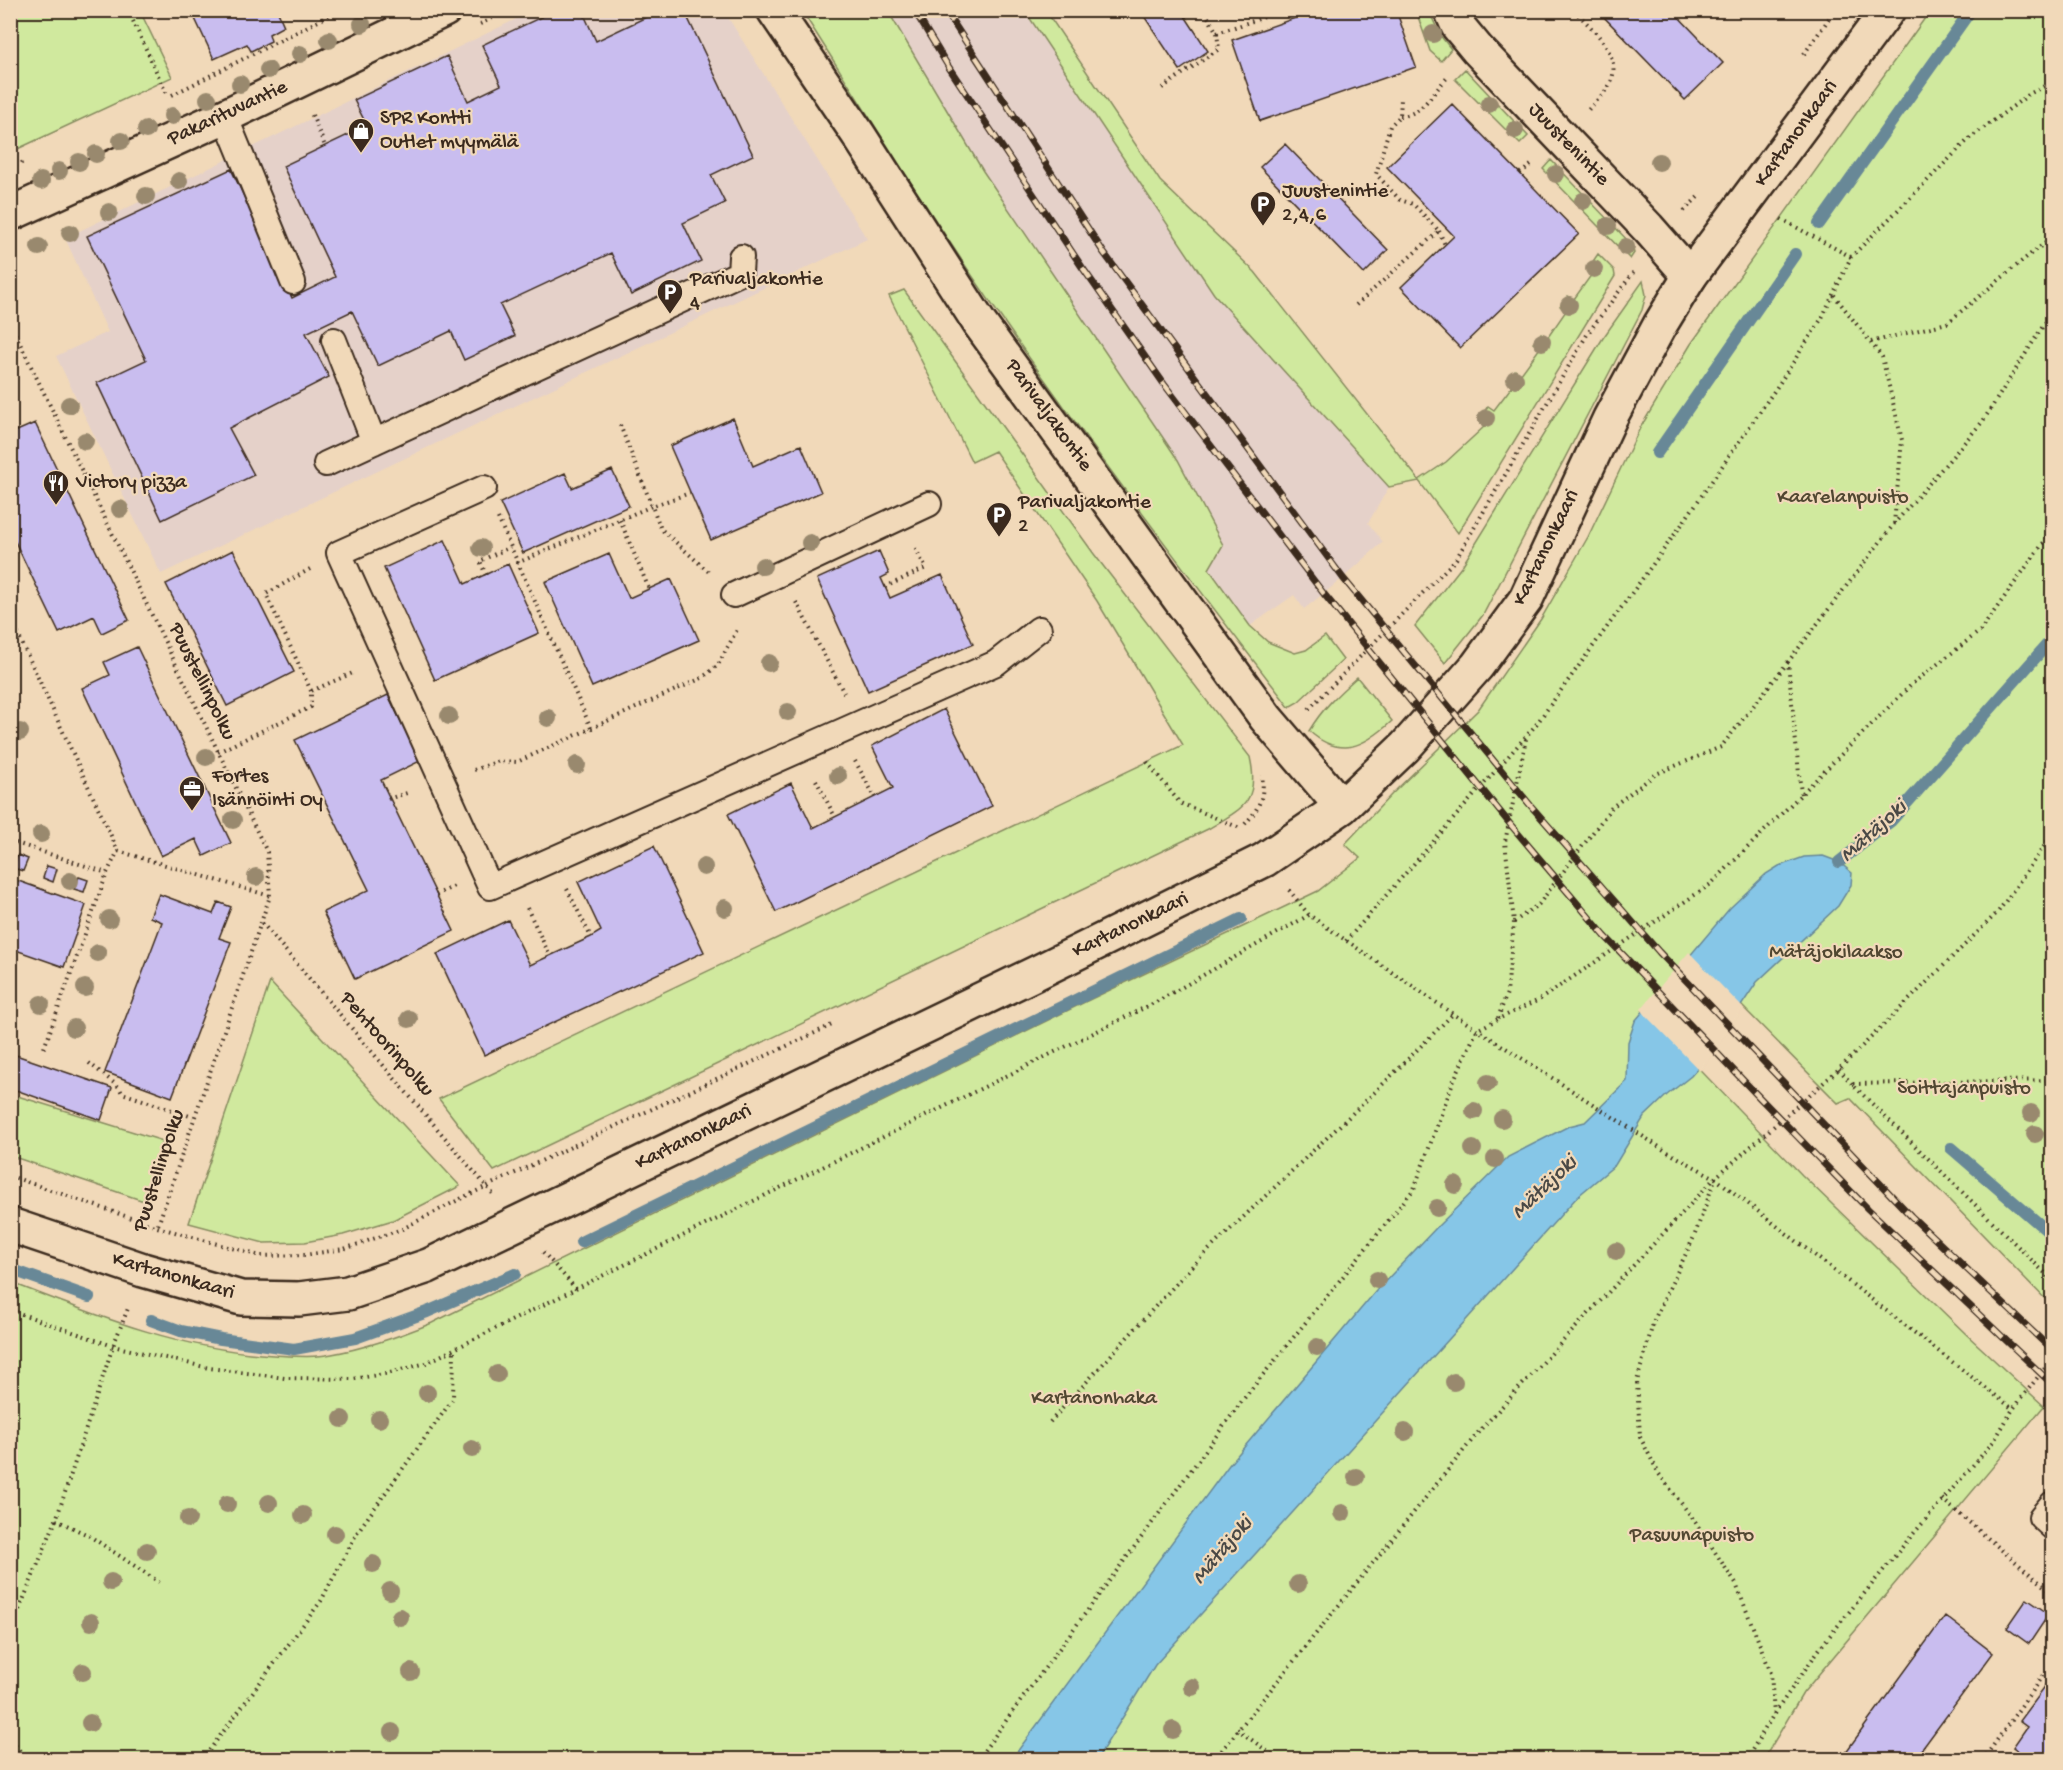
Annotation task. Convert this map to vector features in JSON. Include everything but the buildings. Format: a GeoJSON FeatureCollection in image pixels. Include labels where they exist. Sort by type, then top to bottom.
{"type":"FeatureCollection","features":[{"type":"Feature","properties":{"kind":"street","name":"Pakarituvantie"},"geometry":{"type":"LineString","coordinates":[[10,214],[225,116],[444,10]]}},
{"type":"Feature","properties":{"kind":"street","name":"Parivaljakontie"},"geometry":{"type":"LineString","coordinates":[[774,10],[858,134],[980,324],[1281,737],[1342,807]]}},
{"type":"Feature","properties":{"kind":"street","name":"Juustenintie"},"geometry":{"type":"LineString","coordinates":[[1451,10],[1458,26],[1477,49],[1658,239],[1690,276]]}},
{"type":"Feature","properties":{"kind":"street","name":"Kartanonkaari"},"geometry":{"type":"LineString","coordinates":[[10,1225],[144,1270],[241,1298],[298,1299],[348,1293],[428,1266],[1036,973],[1264,860],[1342,807],[1405,747],[1477,666],[1526,599],[1610,418],[1660,325],[1690,276],[1888,10]]}},
{"type":"Feature","properties":{"kind":"lane"},"geometry":{"type":"LineString","coordinates":[[225,116],[293,282]]}},
{"type":"Feature","properties":{"kind":"lane"},"geometry":{"type":"LineString","coordinates":[[326,464],[740,273],[741,257]]}},
{"type":"Feature","properties":{"kind":"lane"},"geometry":{"type":"LineString","coordinates":[[334,340],[374,442]]}},
{"type":"Feature","properties":{"kind":"lane"},"geometry":{"type":"LineString","coordinates":[[484,488],[339,553],[490,887],[996,663],[1039,629]]}},
{"type":"Feature","properties":{"kind":"lane"},"geometry":{"type":"LineString","coordinates":[[734,595],[929,504]]}},
{"type":"Feature","properties":{"kind":"lane"},"geometry":{"type":"LineString","coordinates":[[2052,1504],[2041,1517],[2052,1527]]}},
{"type":"Feature","properties":{"kind":"path"},"geometry":{"type":"LineString","coordinates":[[128,10],[168,97]]}},
{"type":"Feature","properties":{"kind":"path","name":"Pakarituvantie"},"geometry":{"type":"LineString","coordinates":[[157,102],[340,10]]}},
{"type":"Feature","properties":{"kind":"path"},"geometry":{"type":"LineString","coordinates":[[477,26],[509,10]]}},
{"type":"Feature","properties":{"kind":"path"},"geometry":{"type":"LineString","coordinates":[[1162,88],[1218,49],[1217,33],[1204,10]]}},
{"type":"Feature","properties":{"kind":"path"},"geometry":{"type":"LineString","coordinates":[[1217,33],[1286,10],[1290,19]]}},
{"type":"Feature","properties":{"kind":"path"},"geometry":{"type":"LineString","coordinates":[[1563,139],[1610,84],[1613,68],[1607,46],[1575,10]]}},
{"type":"Feature","properties":{"kind":"path"},"geometry":{"type":"LineString","coordinates":[[1400,116],[1410,116],[1445,80]]}},
{"type":"Feature","properties":{"kind":"path"},"geometry":{"type":"LineString","coordinates":[[1346,941],[1527,736],[1680,527],[1822,318],[1851,257],[1970,138],[2031,93],[2052,82]]}},
{"type":"Feature","properties":{"kind":"path"},"geometry":{"type":"LineString","coordinates":[[1401,99],[1400,116],[1390,126],[1376,174],[1400,200],[1413,204],[1439,231],[1445,245]]}},
{"type":"Feature","properties":{"kind":"path"},"geometry":{"type":"LineString","coordinates":[[10,168],[32,159]]}},
{"type":"Feature","properties":{"kind":"path"},"geometry":{"type":"LineString","coordinates":[[1230,834],[1241,828],[1261,803],[1264,790],[1258,755],[1281,737],[1456,559],[1588,333],[1658,239],[1701,194]]}},
{"type":"Feature","properties":{"kind":"path"},"geometry":{"type":"LineString","coordinates":[[1775,216],[1851,257]]}},
{"type":"Feature","properties":{"kind":"path"},"geometry":{"type":"LineString","coordinates":[[1356,305],[1439,231]]}},
{"type":"Feature","properties":{"kind":"path"},"geometry":{"type":"LineString","coordinates":[[1871,342],[1947,323],[2052,238]]}},
{"type":"Feature","properties":{"kind":"path"},"geometry":{"type":"LineString","coordinates":[[1834,295],[1882,357],[1902,440],[1894,524]]}},
{"type":"Feature","properties":{"kind":"path"},"geometry":{"type":"LineString","coordinates":[[1514,922],[1539,904],[1612,807],[1656,774],[1721,747],[1894,524],[1983,421],[2052,312]]}},
{"type":"Feature","properties":{"kind":"path","name":"Puustellinpolku"},"geometry":{"type":"LineString","coordinates":[[10,323],[267,852],[270,896],[193,1117],[144,1270],[113,1346],[56,1520],[10,1632]]}},
{"type":"Feature","properties":{"kind":"path"},"geometry":{"type":"LineString","coordinates":[[484,488],[591,728]]}},
{"type":"Feature","properties":{"kind":"path"},"geometry":{"type":"LineString","coordinates":[[518,563],[690,493]]}},
{"type":"Feature","properties":{"kind":"path"},"geometry":{"type":"LineString","coordinates":[[885,587],[926,568],[900,518]]}},
{"type":"Feature","properties":{"kind":"path"},"geometry":{"type":"LineString","coordinates":[[620,520],[649,589]]}},
{"type":"Feature","properties":{"kind":"path"},"geometry":{"type":"LineString","coordinates":[[977,1760],[1245,1397],[1414,1190],[1453,1082],[1477,1030],[1539,1000],[1712,884],[1912,684],[1980,631],[2052,531]]}},
{"type":"Feature","properties":{"kind":"path"},"geometry":{"type":"LineString","coordinates":[[486,575],[480,561],[510,547]]}},
{"type":"Feature","properties":{"kind":"path"},"geometry":{"type":"LineString","coordinates":[[218,752],[311,707],[311,691],[266,594],[339,553]]}},
{"type":"Feature","properties":{"kind":"path"},"geometry":{"type":"LineString","coordinates":[[10,617],[118,851],[270,896]]}},
{"type":"Feature","properties":{"kind":"path"},"geometry":{"type":"LineString","coordinates":[[388,799],[499,761],[517,762],[702,678],[718,665],[744,618]]}},
{"type":"Feature","properties":{"kind":"path"},"geometry":{"type":"LineString","coordinates":[[311,691],[387,658]]}},
{"type":"Feature","properties":{"kind":"path"},"geometry":{"type":"LineString","coordinates":[[1788,662],[1801,795]]}},
{"type":"Feature","properties":{"kind":"path"},"geometry":{"type":"LineString","coordinates":[[1498,1018],[1507,993],[1514,922],[1505,842],[1527,736]]}},
{"type":"Feature","properties":{"kind":"path"},"geometry":{"type":"LineString","coordinates":[[800,750],[835,817]]}},
{"type":"Feature","properties":{"kind":"path"},"geometry":{"type":"LineString","coordinates":[[1147,762],[1180,803],[1241,828],[1309,915],[1453,1014],[1591,1104],[1664,1150],[1715,1178],[2013,1409]]}},
{"type":"Feature","properties":{"kind":"path"},"geometry":{"type":"LineString","coordinates":[[1214,1760],[1481,1430],[1715,1178],[1839,1069],[1998,912],[2052,835]]}},
{"type":"Feature","properties":{"kind":"path"},"geometry":{"type":"LineString","coordinates":[[10,841],[107,873]]}},
{"type":"Feature","properties":{"kind":"path"},"geometry":{"type":"LineString","coordinates":[[44,1048],[107,873],[118,851]]}},
{"type":"Feature","properties":{"kind":"path"},"geometry":{"type":"LineString","coordinates":[[553,860],[591,937]]}},
{"type":"Feature","properties":{"kind":"path"},"geometry":{"type":"LineString","coordinates":[[512,878],[550,956]]}},
{"type":"Feature","properties":{"kind":"path"},"geometry":{"type":"LineString","coordinates":[[10,1310],[113,1346],[209,1368],[285,1378],[353,1379],[390,1373],[426,1362],[1156,1002],[1309,915]]}},
{"type":"Feature","properties":{"kind":"path","name":"Pehtoorinpolku"},"geometry":{"type":"LineString","coordinates":[[261,923],[487,1187]]}},
{"type":"Feature","properties":{"kind":"path"},"geometry":{"type":"LineString","coordinates":[[1050,1422],[1195,1263],[1376,1091],[1453,1014]]}},
{"type":"Feature","properties":{"kind":"path","name":"Kartanonkaari"},"geometry":{"type":"LineString","coordinates":[[10,1176],[157,1227],[260,1256],[305,1255],[344,1249],[402,1228],[843,1020]]}},
{"type":"Feature","properties":{"kind":"path"},"geometry":{"type":"LineString","coordinates":[[89,1063],[122,1093],[193,1117]]}},
{"type":"Feature","properties":{"kind":"path"},"geometry":{"type":"LineString","coordinates":[[1839,1069],[2052,1280]]}},
{"type":"Feature","properties":{"kind":"path"},"geometry":{"type":"LineString","coordinates":[[1852,1084],[2052,1080]]}},
{"type":"Feature","properties":{"kind":"path"},"geometry":{"type":"LineString","coordinates":[[1715,1178],[1694,1237],[1654,1320],[1637,1381],[1640,1437],[1659,1474],[1694,1520],[1736,1584],[1772,1673],[1774,1714]]}},
{"type":"Feature","properties":{"kind":"path"},"geometry":{"type":"LineString","coordinates":[[538,1246],[576,1289]]}},
{"type":"Feature","properties":{"kind":"path"},"geometry":{"type":"LineString","coordinates":[[202,1760],[321,1601],[358,1531],[453,1399],[454,1348]]}},
{"type":"Feature","properties":{"kind":"path"},"geometry":{"type":"LineString","coordinates":[[1746,1760],[1774,1714],[1823,1644],[1942,1499],[1994,1441],[2013,1409],[2052,1359]]}},
{"type":"Feature","properties":{"kind":"path"},"geometry":{"type":"LineString","coordinates":[[1942,1499],[2052,1593]]}},
{"type":"Feature","properties":{"kind":"path"},"geometry":{"type":"LineString","coordinates":[[56,1520],[88,1535],[159,1582]]}},
{"type":"Feature","properties":{"kind":"path"},"geometry":{"type":"LineString","coordinates":[[1983,1760],[2043,1675]]}},
{"type":"Feature","properties":{"kind":"path"},"geometry":{"type":"LineString","coordinates":[[1237,1729],[1279,1760]]}},
{"type":"Feature","properties":{"kind":"path"},"geometry":{"type":"LineString","coordinates":[[10,1734],[25,1760]]}},
{"type":"Feature","properties":{"kind":"shaded area"},"geometry":{"type":"Polygon","coordinates":[[[533,11],[724,11],[867,239],[161,574],[56,356],[108,332],[65,238],[533,11]]]}},
{"type":"Feature","properties":{"kind":"shaded area"},"geometry":{"type":"Polygon","coordinates":[[[824,11],[1025,11],[1214,294],[1389,487],[1368,523],[1383,542],[1304,609],[1294,595],[1250,626],[1043,336],[824,11]]]}},
{"type":"Feature","properties":{"kind":"green space"},"geometry":{"type":"Polygon","coordinates":[[[10,11],[140,11],[172,77],[11,152],[10,11]]]}},
{"type":"Feature","properties":{"kind":"green space"},"geometry":{"type":"Polygon","coordinates":[[[802,11],[888,11],[983,171],[1178,460],[1223,545],[1209,569],[1250,626],[1268,642],[1295,653],[1306,650],[1325,636],[1343,660],[1298,702],[1289,707],[1087,439],[949,242],[802,11]]]}},
{"type":"Feature","properties":{"kind":"green space"},"geometry":{"type":"Polygon","coordinates":[[[1025,11],[1046,11],[1160,181],[1255,272],[1419,480],[1446,462],[1485,426],[1479,419],[1488,406],[1494,410],[1513,385],[1507,380],[1515,370],[1521,374],[1540,348],[1533,343],[1541,333],[1548,337],[1566,311],[1560,306],[1568,296],[1574,299],[1592,274],[1587,270],[1598,254],[1614,270],[1615,276],[1458,533],[1419,481],[1389,487],[1214,294],[1025,11]]]}},
{"type":"Feature","properties":{"kind":"green space"},"geometry":{"type":"Polygon","coordinates":[[[1416,11],[1429,11],[1440,35],[1451,49],[1441,61],[1430,51],[1416,11]]]}},
{"type":"Feature","properties":{"kind":"green space"},"geometry":{"type":"Polygon","coordinates":[[[1930,11],[2052,11],[2052,1306],[1850,1098],[1838,1103],[1741,1005],[1643,1011],[1802,1175],[1967,1335],[2044,1406],[1803,1693],[1764,1759],[11,1759],[10,1282],[139,1329],[239,1352],[310,1356],[332,1354],[370,1345],[432,1323],[1091,999],[1318,891],[1360,858],[1345,844],[1392,794],[1478,710],[1541,619],[1588,537],[1640,428],[1691,344],[1930,11]]]}},
{"type":"Feature","properties":{"kind":"green space"},"geometry":{"type":"Polygon","coordinates":[[[1465,69],[1528,136],[1520,144],[1455,79],[1465,69]]]}},
{"type":"Feature","properties":{"kind":"green space"},"geometry":{"type":"Polygon","coordinates":[[[1551,160],[1632,245],[1634,253],[1630,259],[1543,169],[1551,160]]]}},
{"type":"Feature","properties":{"kind":"green space"},"geometry":{"type":"Polygon","coordinates":[[[1643,281],[1646,295],[1642,310],[1483,615],[1445,663],[1415,626],[1462,566],[1603,338],[1643,281]]]}},
{"type":"Feature","properties":{"kind":"green space"},"geometry":{"type":"Polygon","coordinates":[[[904,290],[1094,554],[1250,757],[1253,784],[1250,794],[1239,809],[1208,829],[494,1171],[439,1099],[1183,745],[1097,601],[995,451],[972,462],[889,296],[904,290]]]}},
{"type":"Feature","properties":{"kind":"green space"},"geometry":{"type":"Polygon","coordinates":[[[1357,677],[1392,721],[1372,737],[1352,746],[1331,745],[1320,740],[1309,731],[1331,702],[1357,677]]]}},
{"type":"Feature","properties":{"kind":"green space"},"geometry":{"type":"Polygon","coordinates":[[[270,982],[460,1186],[393,1220],[343,1235],[305,1242],[264,1243],[189,1223],[270,982]]]}},
{"type":"Feature","properties":{"kind":"green space"},"geometry":{"type":"Polygon","coordinates":[[[11,1094],[163,1141],[144,1201],[11,1156],[11,1094]]]}},
{"type":"Feature","properties":{"kind":"water"},"geometry":{"type":"Polygon","coordinates":[[[1823,856],[1839,862],[1852,873],[1851,885],[1838,906],[1757,982],[1705,1060],[1691,1076],[1644,1117],[1615,1165],[1578,1196],[1155,1665],[1097,1759],[1011,1760],[1229,1465],[1376,1291],[1508,1157],[1569,1126],[1585,1122],[1627,1081],[1628,1042],[1635,1021],[1730,908],[1766,874],[1779,866],[1804,857],[1823,856]]]}},
{"type":"Feature","properties":{"kind":"pier"},"geometry":{"type":"Polygon","coordinates":[[[1689,952],[1743,1008],[1700,1071],[1641,1009],[1689,952]]]}},
{"type":"Feature","properties":{"kind":"waterway"},"geometry":{"type":"LineString","coordinates":[[1819,224],[1971,10]]}},
{"type":"Feature","properties":{"kind":"waterway"},"geometry":{"type":"LineString","coordinates":[[1657,453],[1795,254]]}},
{"type":"Feature","properties":{"kind":"waterway","name":"Mätäjoki"},"geometry":{"type":"LineString","coordinates":[[1839,862],[1891,821],[2052,639]]}},
{"type":"Feature","properties":{"kind":"waterway"},"geometry":{"type":"LineString","coordinates":[[581,1242],[1241,919]]}},
{"type":"Feature","properties":{"kind":"waterway"},"geometry":{"type":"LineString","coordinates":[[1951,1148],[2052,1235]]}},
{"type":"Feature","properties":{"kind":"waterway"},"geometry":{"type":"LineString","coordinates":[[10,1269],[89,1297]]}},
{"type":"Feature","properties":{"kind":"waterway"},"geometry":{"type":"LineString","coordinates":[[151,1320],[181,1331],[294,1349],[355,1338],[427,1312],[515,1274]]}},
{"type":"Feature","properties":{"kind":"railway"},"geometry":{"type":"LineString","coordinates":[[914,10],[948,66],[1082,267],[1164,384],[1324,594],[1510,824],[1605,936],[1759,1097],[1868,1209],[2052,1384]]}},
{"type":"Feature","properties":{"kind":"railway"},"geometry":{"type":"LineString","coordinates":[[945,10],[1104,253],[1281,494],[1343,578],[1531,806],[1659,952],[1911,1216],[2052,1350]]}},
{"type":"Feature","properties":{"kind":"place","name":"SPR Kontti Outlet myymälä"},"geometry":{"type":"Point","coordinates":[361,154]}},
{"type":"Feature","properties":{"kind":"place","name":"Juustenintie 2,4,6"},"geometry":{"type":"Point","coordinates":[1263,227]}},
{"type":"Feature","properties":{"kind":"place","name":"Parivaljakontie 4"},"geometry":{"type":"Point","coordinates":[670,315]}},
{"type":"Feature","properties":{"kind":"place","name":"Victory pizza"},"geometry":{"type":"Point","coordinates":[56,506]}},
{"type":"Feature","properties":{"kind":"place","name":"Parivaljakontie 2"},"geometry":{"type":"Point","coordinates":[999,538]}},
{"type":"Feature","properties":{"kind":"place","name":"Fortes Isännöinti Oy"},"geometry":{"type":"Point","coordinates":[192,812]}},
{"type":"Feature","properties":{"kind":"park label","name":"Kaarelanpuisto"},"geometry":{"type":"Point","coordinates":[1843,498]}},
{"type":"Feature","properties":{"kind":"park label","name":"Mätäjokilaakso"},"geometry":{"type":"Point","coordinates":[1836,953]}},
{"type":"Feature","properties":{"kind":"park label","name":"Soittajanpuisto"},"geometry":{"type":"Point","coordinates":[1964,1089]}},
{"type":"Feature","properties":{"kind":"park label","name":"Kartanonhaka"},"geometry":{"type":"Point","coordinates":[1094,1399]}},
{"type":"Feature","properties":{"kind":"park label","name":"Pasuunapuisto"},"geometry":{"type":"Point","coordinates":[1692,1536]}}]}
